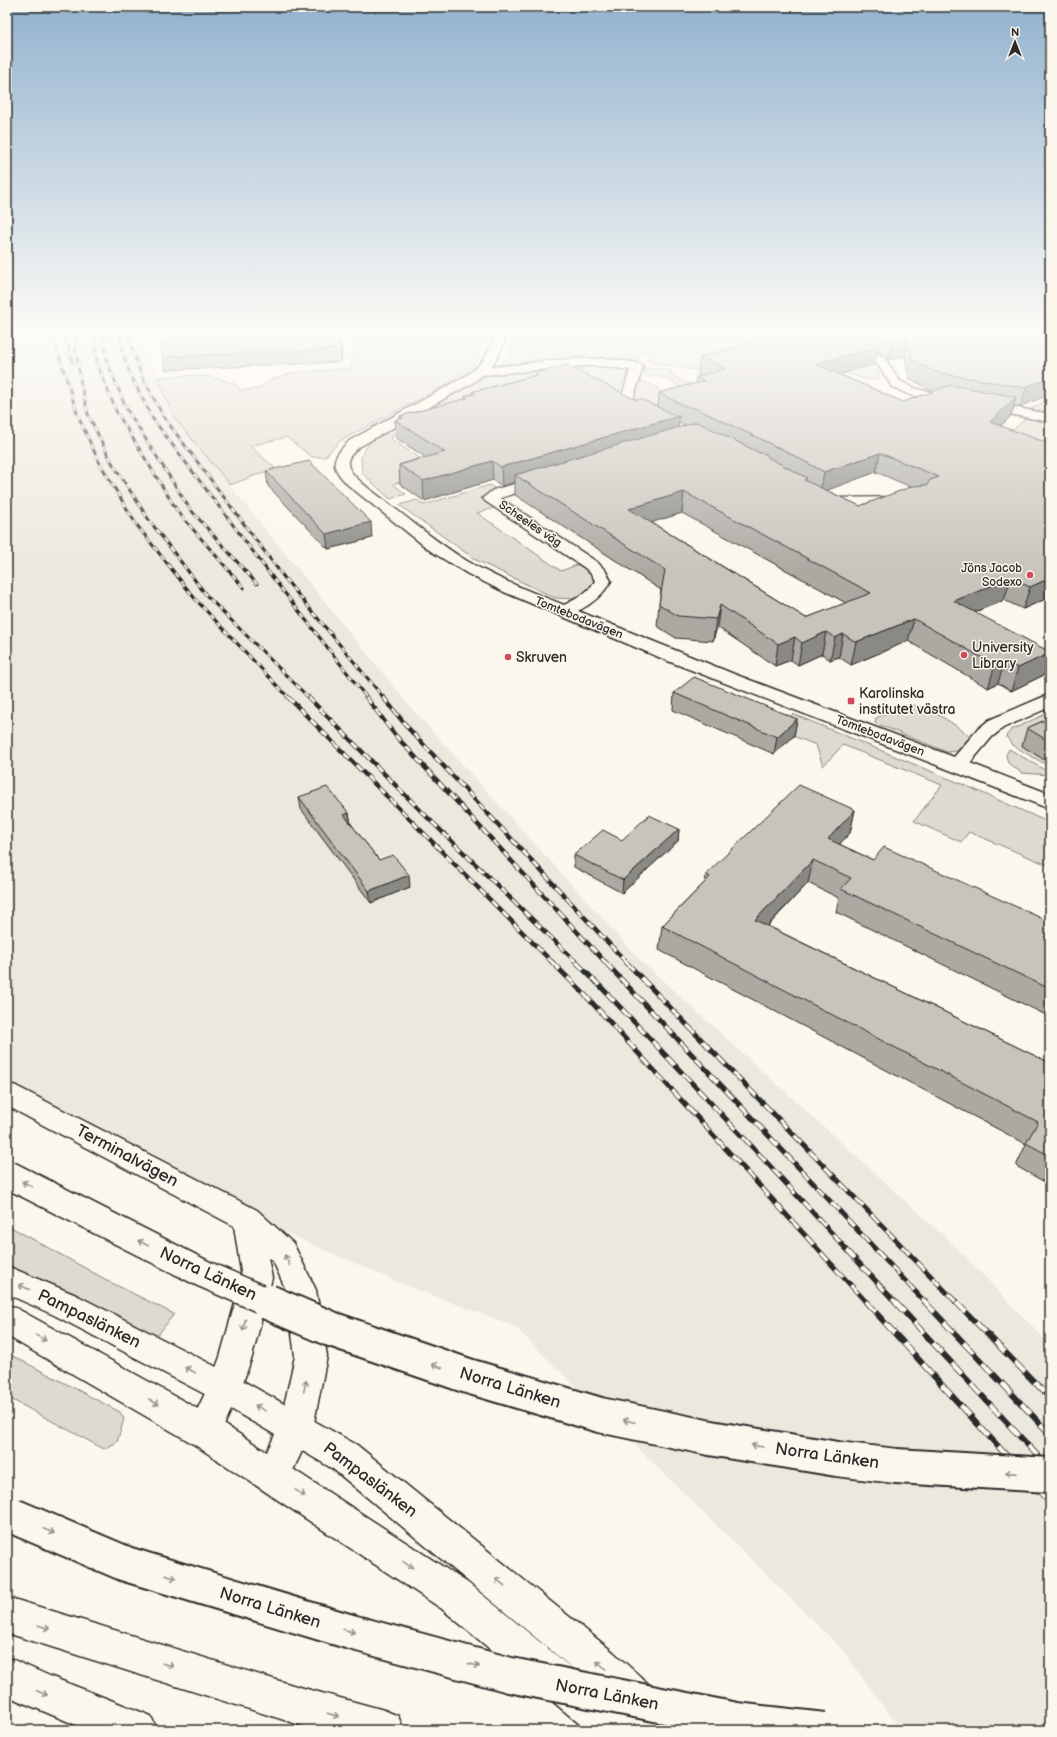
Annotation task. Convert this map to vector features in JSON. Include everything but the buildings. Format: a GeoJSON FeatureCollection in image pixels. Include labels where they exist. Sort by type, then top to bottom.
{"type":"FeatureCollection","features":[{"type":"Feature","properties":{"kind":"main road","name":"Tomtebodavägen"},"geometry":{"type":"LineString","coordinates":[[413,411],[354,444],[343,455],[340,462],[342,469],[362,489],[404,523],[472,570],[532,599],[566,611],[663,652],[958,765],[1050,802]]}},
{"type":"Feature","properties":{"kind":"main road"},"geometry":{"type":"LineString","coordinates":[[644,411],[657,418]]}},
{"type":"Feature","properties":{"kind":"main road"},"geometry":{"type":"LineString","coordinates":[[1014,411],[1050,418]]}},
{"type":"Feature","properties":{"kind":"main road","name":"Scheeles väg"},"geometry":{"type":"LineString","coordinates":[[559,475],[498,493],[490,498],[556,541],[599,573],[603,581],[599,590],[581,603],[566,611]]}},
{"type":"Feature","properties":{"kind":"main road"},"geometry":{"type":"LineString","coordinates":[[810,495],[824,502],[916,501]]}},
{"type":"Feature","properties":{"kind":"main road"},"geometry":{"type":"LineString","coordinates":[[958,765],[985,733],[996,724],[1050,700]]}},
{"type":"Feature","properties":{"kind":"main road","name":"Terminalvägen"},"geometry":{"type":"LineString","coordinates":[[7,1094],[247,1219],[283,1252],[301,1290],[311,1356],[296,1428],[273,1475]]}},
{"type":"Feature","properties":{"kind":"main road","name":"Norra Länken"},"geometry":{"type":"LineString","coordinates":[[7,1174],[204,1274],[331,1329],[468,1376],[592,1413],[710,1438],[837,1459],[896,1466],[1050,1475]]}},
{"type":"Feature","properties":{"kind":"main road"},"geometry":{"type":"LineString","coordinates":[[204,1431],[225,1388],[236,1357],[257,1278],[247,1219]]}},
{"type":"Feature","properties":{"kind":"main road","name":"Pampaslänken"},"geometry":{"type":"LineString","coordinates":[[7,1280],[65,1305],[225,1388],[344,1457],[478,1564],[600,1665],[670,1730]]}},
{"type":"Feature","properties":{"kind":"main road"},"geometry":{"type":"LineString","coordinates":[[7,1319],[204,1431],[455,1596],[617,1730]]}},
{"type":"Feature","properties":{"kind":"main road","name":"Norra Länken"},"geometry":{"type":"LineString","coordinates":[[10,1515],[126,1564],[351,1632],[502,1673],[736,1720],[824,1730]]}},
{"type":"Feature","properties":{"kind":"main road"},"geometry":{"type":"LineString","coordinates":[[7,1615],[296,1705],[384,1730]]}},
{"type":"Feature","properties":{"kind":"main road"},"geometry":{"type":"LineString","coordinates":[[7,1676],[42,1693],[137,1730]]}},
{"type":"Feature","properties":{"kind":"shaded area"},"geometry":{"type":"Polygon","coordinates":[[[7,411],[171,411],[174,417],[413,710],[641,961],[955,1246],[1050,1345],[1050,1730],[901,1730],[839,1646],[514,1326],[405,1285],[61,1135],[7,1106],[7,411]]]}},
{"type":"Feature","properties":{"kind":"shaded area"},"geometry":{"type":"Polygon","coordinates":[[[171,411],[396,411],[340,441],[325,457],[312,457],[286,437],[250,446],[275,468],[230,485],[174,417],[171,411]]]}},
{"type":"Feature","properties":{"kind":"shaded area"},"geometry":{"type":"Polygon","coordinates":[[[423,411],[507,411],[429,425],[394,434],[391,439],[439,471],[393,484],[406,494],[390,499],[362,473],[361,456],[371,440],[423,411]]]}},
{"type":"Feature","properties":{"kind":"shaded area"},"geometry":{"type":"Polygon","coordinates":[[[1036,411],[1050,411],[1050,415],[1038,413],[1036,411]]]}},
{"type":"Feature","properties":{"kind":"shaded area"},"geometry":{"type":"Polygon","coordinates":[[[1027,417],[1050,421],[1050,441],[1043,446],[1002,440],[1027,417]]]}},
{"type":"Feature","properties":{"kind":"shaded area"},"geometry":{"type":"Polygon","coordinates":[[[490,485],[498,491],[480,498],[494,508],[477,513],[561,571],[579,564],[592,574],[595,581],[590,589],[580,599],[555,598],[476,560],[399,505],[417,500],[423,505],[490,485]]]}},
{"type":"Feature","properties":{"kind":"shaded area"},"geometry":{"type":"Polygon","coordinates":[[[912,705],[919,706],[942,717],[970,737],[957,751],[947,752],[875,723],[876,718],[900,707],[912,705]]]}},
{"type":"Feature","properties":{"kind":"shaded area"},"geometry":{"type":"Polygon","coordinates":[[[1050,712],[1050,767],[1012,745],[1006,736],[1011,730],[1050,712]]]}},
{"type":"Feature","properties":{"kind":"shaded area"},"geometry":{"type":"Polygon","coordinates":[[[793,714],[969,787],[1050,823],[1050,866],[969,832],[961,842],[914,821],[942,785],[843,745],[823,766],[816,745],[775,729],[793,714]]]}},
{"type":"Feature","properties":{"kind":"shaded area"},"geometry":{"type":"Polygon","coordinates":[[[1009,749],[1050,773],[1050,775],[1022,773],[1008,763],[1006,755],[1009,749]]]}},
{"type":"Feature","properties":{"kind":"shaded area"},"geometry":{"type":"Polygon","coordinates":[[[7,1225],[112,1283],[174,1314],[154,1340],[7,1267],[7,1225]]]}},
{"type":"Feature","properties":{"kind":"shaded area"},"geometry":{"type":"Polygon","coordinates":[[[7,1353],[120,1412],[124,1419],[117,1442],[104,1449],[7,1397],[7,1353]]]}},
{"type":"Feature","properties":{"kind":"railway"},"geometry":{"type":"LineString","coordinates":[[76,411],[99,462],[136,524],[196,600],[289,698]]}},
{"type":"Feature","properties":{"kind":"railway"},"geometry":{"type":"LineString","coordinates":[[87,411],[111,461],[149,520],[207,596],[308,697]]}},
{"type":"Feature","properties":{"kind":"railway"},"geometry":{"type":"LineString","coordinates":[[116,411],[178,512],[244,588]]}},
{"type":"Feature","properties":{"kind":"railway"},"geometry":{"type":"LineString","coordinates":[[128,411],[190,509],[257,584]]}},
{"type":"Feature","properties":{"kind":"railway"},"geometry":{"type":"LineString","coordinates":[[149,411],[153,419],[273,578],[367,698]]}},
{"type":"Feature","properties":{"kind":"railway"},"geometry":{"type":"LineString","coordinates":[[160,411],[286,580],[384,698]]}},
{"type":"Feature","properties":{"kind":"railway"},"geometry":{"type":"LineString","coordinates":[[288,697],[553,963]]}},
{"type":"Feature","properties":{"kind":"railway"},"geometry":{"type":"LineString","coordinates":[[308,697],[429,819],[577,963]]}},
{"type":"Feature","properties":{"kind":"railway"},"geometry":{"type":"LineString","coordinates":[[366,697],[395,735],[606,963]]}},
{"type":"Feature","properties":{"kind":"railway"},"geometry":{"type":"LineString","coordinates":[[383,697],[409,729],[627,963]]}},
{"type":"Feature","properties":{"kind":"railway"},"geometry":{"type":"LineString","coordinates":[[605,962],[926,1303]]}},
{"type":"Feature","properties":{"kind":"railway"},"geometry":{"type":"LineString","coordinates":[[626,962],[957,1303]]}},
{"type":"Feature","properties":{"kind":"railway"},"geometry":{"type":"LineString","coordinates":[[553,963],[586,996],[867,1303]]}},
{"type":"Feature","properties":{"kind":"railway"},"geometry":{"type":"LineString","coordinates":[[577,963],[757,1152],[896,1303]]}},
{"type":"Feature","properties":{"kind":"railway"},"geometry":{"type":"LineString","coordinates":[[866,1302],[1050,1503]]}},
{"type":"Feature","properties":{"kind":"railway"},"geometry":{"type":"LineString","coordinates":[[895,1302],[1050,1469]]}},
{"type":"Feature","properties":{"kind":"railway"},"geometry":{"type":"LineString","coordinates":[[925,1302],[1050,1434]]}},
{"type":"Feature","properties":{"kind":"railway"},"geometry":{"type":"LineString","coordinates":[[956,1302],[1050,1398]]}},
{"type":"Feature","properties":{"kind":"place","name":"Jöns Jacob Sodexo"},"geometry":{"type":"Point","coordinates":[1030,575]}},
{"type":"Feature","properties":{"kind":"place","name":"University Library"},"geometry":{"type":"Point","coordinates":[964,655]}},
{"type":"Feature","properties":{"kind":"place","name":"Skruven"},"geometry":{"type":"Point","coordinates":[508,657]}},
{"type":"Feature","properties":{"kind":"place","name":"Karolinska institutet västra"},"geometry":{"type":"Point","coordinates":[851,701]}}]}
